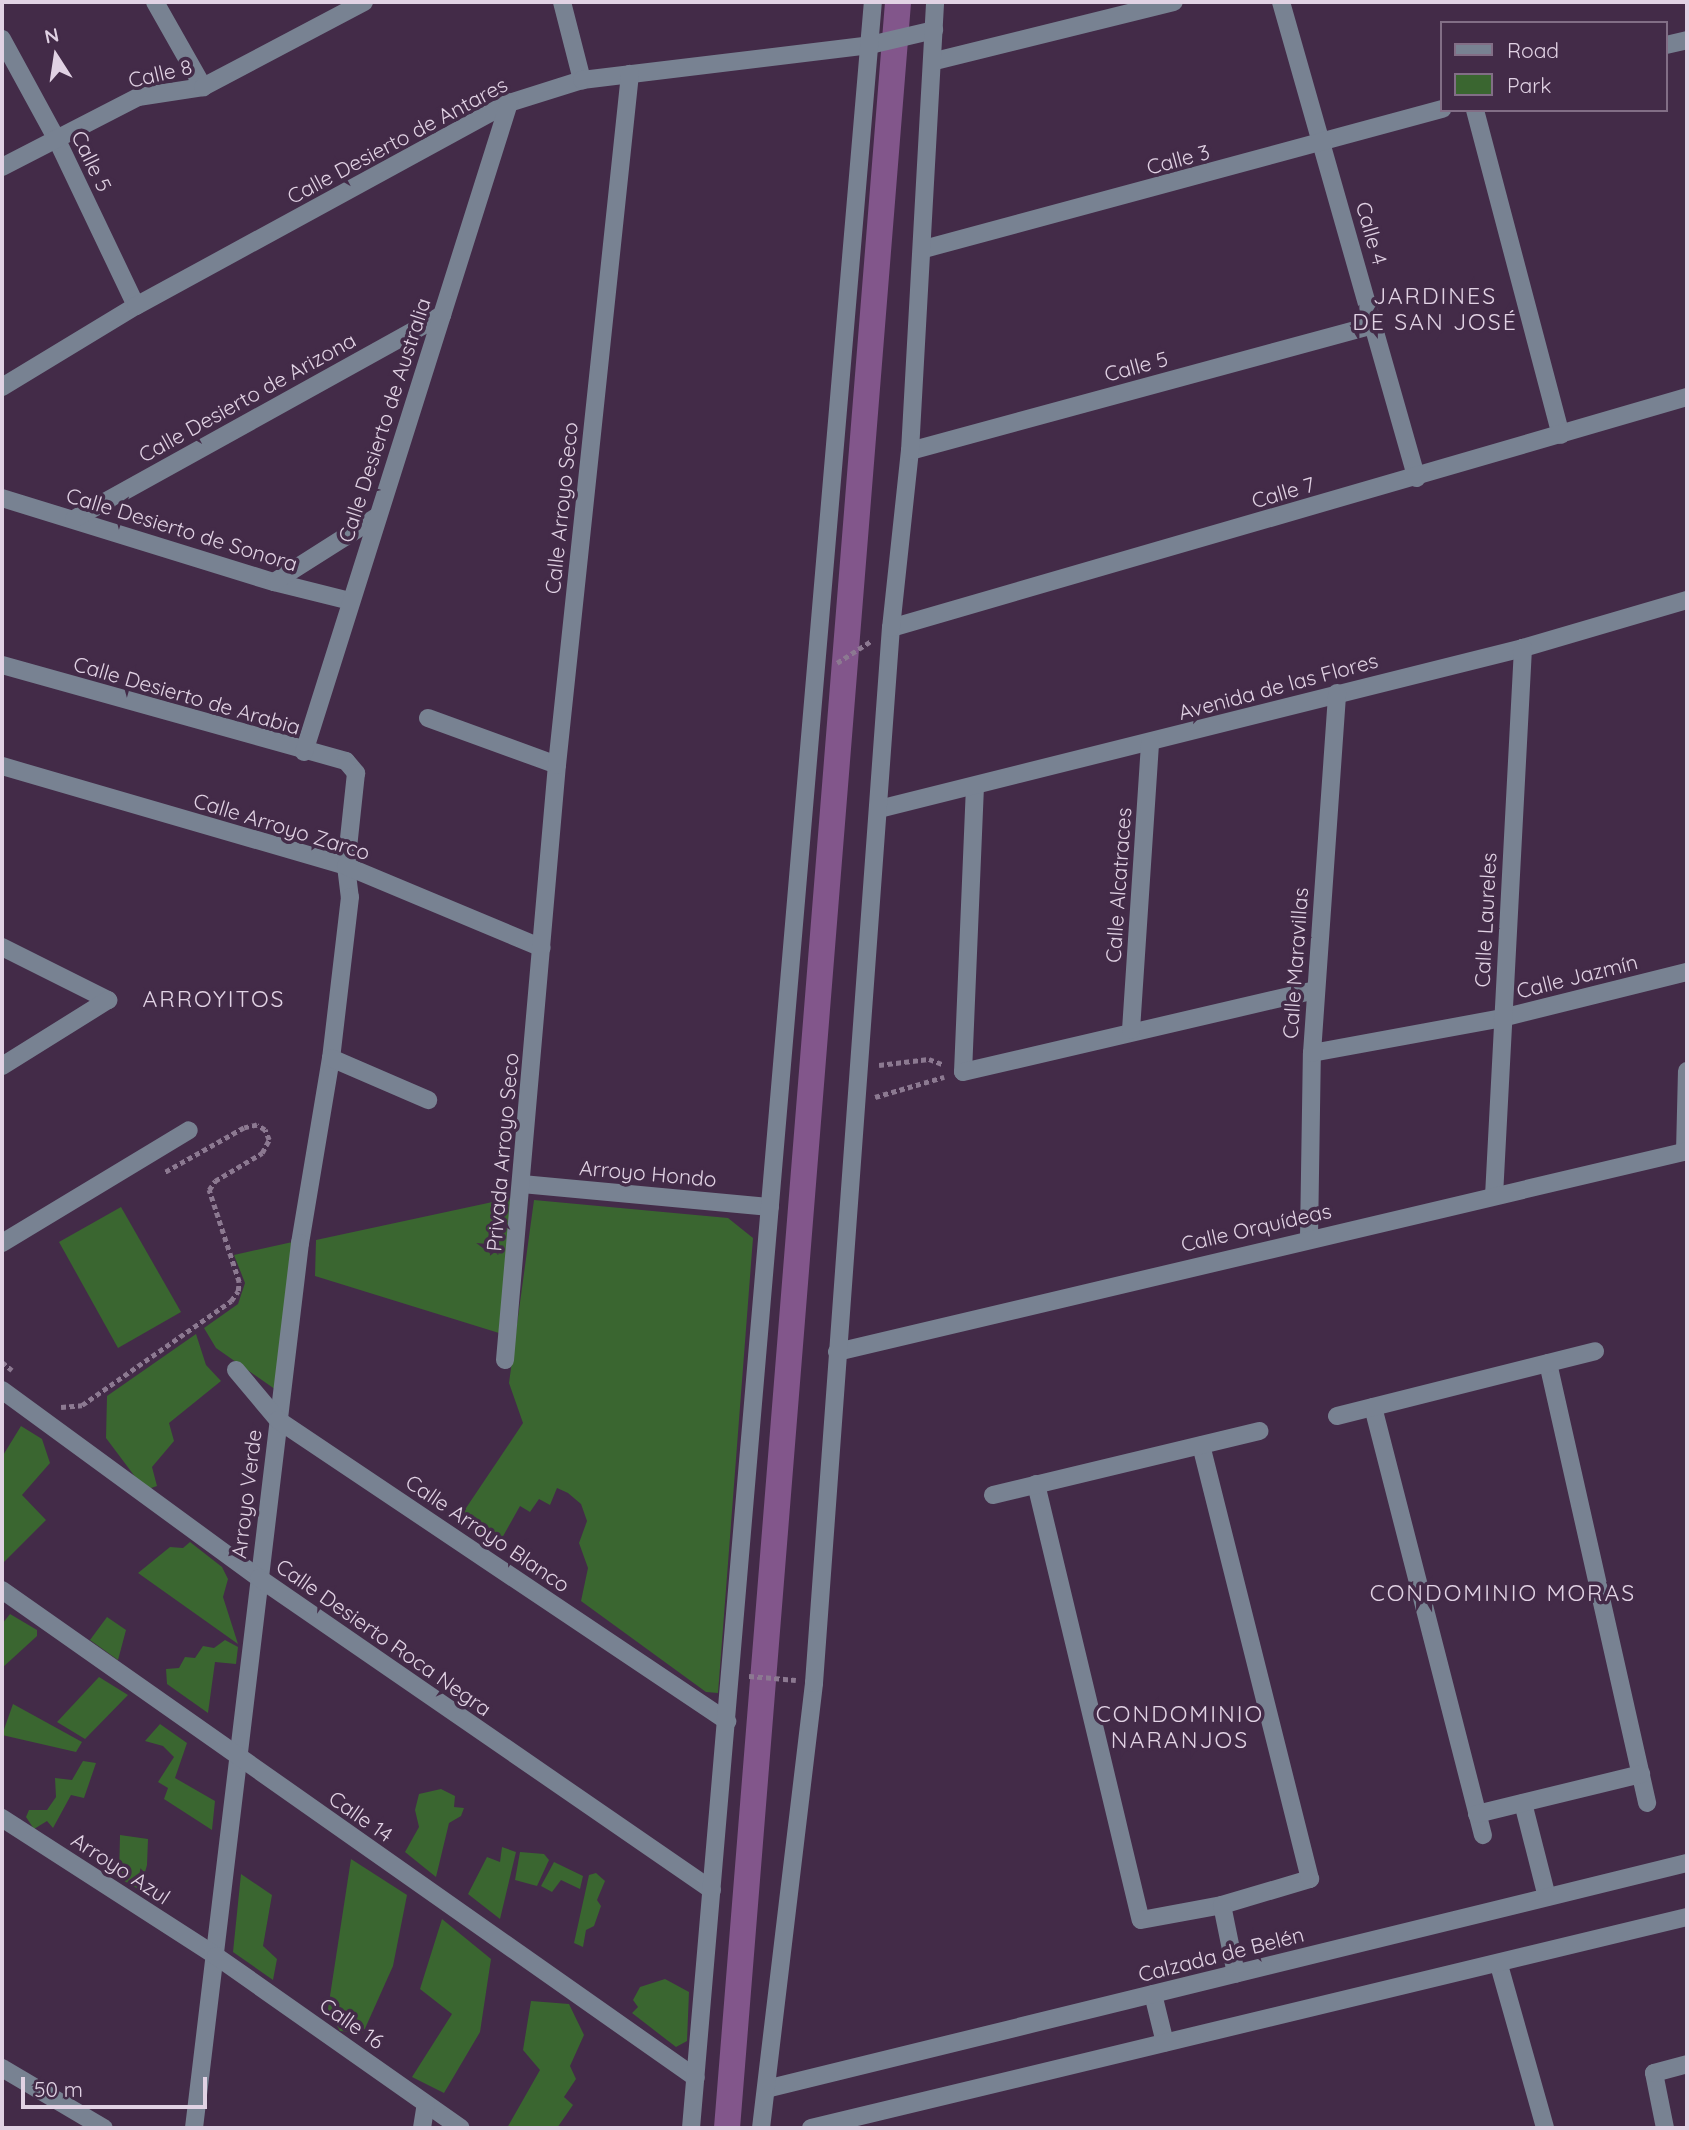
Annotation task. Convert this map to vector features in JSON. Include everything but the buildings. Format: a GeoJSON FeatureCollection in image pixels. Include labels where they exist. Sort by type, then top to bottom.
{"type":"FeatureCollection","features":[{"type":"Feature","properties":{"kind":"street"},"geometry":{"type":"LineString","coordinates":[[155,2],[203,87]]}},
{"type":"Feature","properties":{"kind":"street","name":"Calle 8"},"geometry":{"type":"LineString","coordinates":[[2,167],[138,97],[203,87],[364,2]]}},
{"type":"Feature","properties":{"kind":"street"},"geometry":{"type":"LineString","coordinates":[[562,2],[582,80]]}},
{"type":"Feature","properties":{"kind":"street"},"geometry":{"type":"LineString","coordinates":[[691,2128],[872,44],[873,2]]}},
{"type":"Feature","properties":{"kind":"street"},"geometry":{"type":"LineString","coordinates":[[761,2128],[814,1682],[836,1352],[858,1101],[887,631],[910,451],[935,61],[931,31],[935,2]]}},
{"type":"Feature","properties":{"kind":"street"},"geometry":{"type":"LineString","coordinates":[[935,61],[1174,2]]}},
{"type":"Feature","properties":{"kind":"street","name":"Calle 4"},"geometry":{"type":"LineString","coordinates":[[1281,2],[1417,478]]}},
{"type":"Feature","properties":{"kind":"street","name":"Calle Desierto de Antares"},"geometry":{"type":"LineString","coordinates":[[2,387],[136,306],[509,103],[582,80],[872,44],[931,31]]}},
{"type":"Feature","properties":{"kind":"street","name":"Calle 5"},"geometry":{"type":"LineString","coordinates":[[2,39],[56,138],[136,306]]}},
{"type":"Feature","properties":{"kind":"street"},"geometry":{"type":"LineString","coordinates":[[1668,45],[1687,40]]}},
{"type":"Feature","properties":{"kind":"street","name":"Calle Arroyo Seco"},"geometry":{"type":"LineString","coordinates":[[542,948],[557,765],[630,74]]}},
{"type":"Feature","properties":{"kind":"street","name":"Calle Desierto de Australia"},"geometry":{"type":"LineString","coordinates":[[304,752],[509,103]]}},
{"type":"Feature","properties":{"kind":"street","name":"Calle 3"},"geometry":{"type":"LineString","coordinates":[[924,249],[1323,144],[1440,110]]}},
{"type":"Feature","properties":{"kind":"street"},"geometry":{"type":"LineString","coordinates":[[1476,112],[1561,435]]}},
{"type":"Feature","properties":{"kind":"street","name":"Calle Desierto de Arizona"},"geometry":{"type":"LineString","coordinates":[[74,519],[442,315]]}},
{"type":"Feature","properties":{"kind":"street","name":"Calle 5"},"geometry":{"type":"LineString","coordinates":[[910,451],[1374,326]]}},
{"type":"Feature","properties":{"kind":"street","name":"Calle 7"},"geometry":{"type":"LineString","coordinates":[[887,631],[1687,397]]}},
{"type":"Feature","properties":{"kind":"street","name":"Calle Desierto de Sonora"},"geometry":{"type":"LineString","coordinates":[[2,498],[274,582],[350,601]]}},
{"type":"Feature","properties":{"kind":"street"},"geometry":{"type":"LineString","coordinates":[[274,582],[378,516]]}},
{"type":"Feature","properties":{"kind":"street","name":"Avenida de las Flores"},"geometry":{"type":"LineString","coordinates":[[878,809],[1523,648],[1687,600]]}},
{"type":"Feature","properties":{"kind":"street","name":"Calle Laureles"},"geometry":{"type":"LineString","coordinates":[[1494,1195],[1523,648]]}},
{"type":"Feature","properties":{"kind":"street","name":"Calle Desierto de Arabia"},"geometry":{"type":"LineString","coordinates":[[2,665],[304,752],[346,761],[356,773]]}},
{"type":"Feature","properties":{"kind":"street","name":"Calle Maravillas"},"geometry":{"type":"LineString","coordinates":[[1309,1237],[1312,1053],[1337,693]]}},
{"type":"Feature","properties":{"kind":"street"},"geometry":{"type":"LineString","coordinates":[[428,718],[557,765]]}},
{"type":"Feature","properties":{"kind":"street","name":"Calle Alcatraces"},"geometry":{"type":"LineString","coordinates":[[1131,1030],[1150,743]]}},
{"type":"Feature","properties":{"kind":"street","name":"Calle Arroyo Zarco"},"geometry":{"type":"LineString","coordinates":[[2,766],[346,866],[542,948]]}},
{"type":"Feature","properties":{"kind":"street","name":"Arroyo Verde"},"geometry":{"type":"LineString","coordinates":[[194,2128],[241,1760],[259,1578],[300,1243],[331,1058],[350,897],[346,866],[356,773]]}},
{"type":"Feature","properties":{"kind":"street"},"geometry":{"type":"LineString","coordinates":[[975,786],[963,1072],[1131,1030],[1316,990]]}},
{"type":"Feature","properties":{"kind":"street"},"geometry":{"type":"LineString","coordinates":[[2,947],[108,1000],[2,1066]]}},
{"type":"Feature","properties":{"kind":"street","name":"Privada Arroyo Seco"},"geometry":{"type":"LineString","coordinates":[[505,1360],[542,948]]}},
{"type":"Feature","properties":{"kind":"street","name":"Calle Jazmín"},"geometry":{"type":"LineString","coordinates":[[1312,1053],[1502,1018],[1687,972]]}},
{"type":"Feature","properties":{"kind":"street"},"geometry":{"type":"LineString","coordinates":[[331,1058],[428,1100]]}},
{"type":"Feature","properties":{"kind":"street"},"geometry":{"type":"LineString","coordinates":[[1686,1151],[1687,1071]]}},
{"type":"Feature","properties":{"kind":"street"},"geometry":{"type":"LineString","coordinates":[[2,1243],[189,1130]]}},
{"type":"Feature","properties":{"kind":"street","name":"Calle Orquídeas"},"geometry":{"type":"LineString","coordinates":[[836,1352],[1309,1237],[1686,1151]]}},
{"type":"Feature","properties":{"kind":"street","name":"Arroyo Hondo"},"geometry":{"type":"LineString","coordinates":[[522,1184],[770,1207]]}},
{"type":"Feature","properties":{"kind":"street"},"geometry":{"type":"LineString","coordinates":[[1337,1416],[1595,1352]]}},
{"type":"Feature","properties":{"kind":"street"},"geometry":{"type":"LineString","coordinates":[[1548,1363],[1647,1803]]}},
{"type":"Feature","properties":{"kind":"street","name":"Calle Arroyo Blanco"},"geometry":{"type":"LineString","coordinates":[[236,1370],[278,1420],[727,1721]]}},
{"type":"Feature","properties":{"kind":"street","name":"Calle Desierto Roca Negra"},"geometry":{"type":"LineString","coordinates":[[2,1390],[259,1578],[712,1890]]}},
{"type":"Feature","properties":{"kind":"street"},"geometry":{"type":"LineString","coordinates":[[1373,1407],[1483,1835]]}},
{"type":"Feature","properties":{"kind":"street"},"geometry":{"type":"LineString","coordinates":[[993,1495],[1259,1431]]}},
{"type":"Feature","properties":{"kind":"street"},"geometry":{"type":"LineString","coordinates":[[1036,1484],[1141,1920],[1222,1905],[1310,1879],[1201,1445]]}},
{"type":"Feature","properties":{"kind":"street","name":"Calle 14"},"geometry":{"type":"LineString","coordinates":[[2,1590],[696,2078]]}},
{"type":"Feature","properties":{"kind":"street"},"geometry":{"type":"LineString","coordinates":[[1477,1814],[1641,1773]]}},
{"type":"Feature","properties":{"kind":"street"},"geometry":{"type":"LineString","coordinates":[[1523,1803],[1547,1898]]}},
{"type":"Feature","properties":{"kind":"street","name":"Arroyo Azul"},"geometry":{"type":"LineString","coordinates":[[2,1818],[216,1956]]}},
{"type":"Feature","properties":{"kind":"street","name":"Calzada de Belén"},"geometry":{"type":"LineString","coordinates":[[766,2089],[1687,1863]]}},
{"type":"Feature","properties":{"kind":"street"},"geometry":{"type":"LineString","coordinates":[[1222,1905],[1236,1974]]}},
{"type":"Feature","properties":{"kind":"street"},"geometry":{"type":"LineString","coordinates":[[811,2128],[1499,1965],[1687,1917]]}},
{"type":"Feature","properties":{"kind":"street","name":"Calle 16"},"geometry":{"type":"LineString","coordinates":[[216,1956],[461,2128]]}},
{"type":"Feature","properties":{"kind":"street"},"geometry":{"type":"LineString","coordinates":[[1499,1965],[1545,2128]]}},
{"type":"Feature","properties":{"kind":"street"},"geometry":{"type":"LineString","coordinates":[[1153,1994],[1165,2043]]}},
{"type":"Feature","properties":{"kind":"street"},"geometry":{"type":"LineString","coordinates":[[1665,2128],[1654,2073],[1687,2064]]}},
{"type":"Feature","properties":{"kind":"street"},"geometry":{"type":"LineString","coordinates":[[2,2068],[104,2128]]}},
{"type":"Feature","properties":{"kind":"street"},"geometry":{"type":"LineString","coordinates":[[422,2128],[426,2104]]}},
{"type":"Feature","properties":{"kind":"path"},"geometry":{"type":"LineString","coordinates":[[825,671],[887,631]]}},
{"type":"Feature","properties":{"kind":"path"},"geometry":{"type":"LineString","coordinates":[[860,1067],[929,1059],[963,1072]]}},
{"type":"Feature","properties":{"kind":"path"},"geometry":{"type":"LineString","coordinates":[[858,1101],[963,1072]]}},
{"type":"Feature","properties":{"kind":"path"},"geometry":{"type":"LineString","coordinates":[[51,1400],[61,1407],[82,1405],[231,1301],[238,1291],[239,1282],[209,1190],[215,1181],[261,1153],[269,1140],[265,1130],[257,1125],[244,1128],[159,1175]]}},
{"type":"Feature","properties":{"kind":"path"},"geometry":{"type":"LineString","coordinates":[[2,1362],[21,1377]]}},
{"type":"Feature","properties":{"kind":"path"},"geometry":{"type":"LineString","coordinates":[[737,1675],[810,1682]]}},
{"type":"Feature","properties":{"kind":"green space"},"geometry":{"type":"Polygon","coordinates":[[[511,1198],[499,1333],[315,1276],[316,1240],[511,1198]]]}},
{"type":"Feature","properties":{"kind":"green space"},"geometry":{"type":"Polygon","coordinates":[[[534,1200],[728,1218],[753,1238],[718,1693],[706,1692],[581,1601],[588,1568],[579,1543],[587,1521],[581,1504],[568,1493],[557,1488],[550,1505],[539,1499],[530,1512],[520,1506],[502,1538],[487,1542],[467,1527],[473,1515],[462,1514],[523,1423],[509,1383],[534,1200]]]}},
{"type":"Feature","properties":{"kind":"green space"},"geometry":{"type":"Polygon","coordinates":[[[121,1207],[181,1312],[118,1348],[59,1242],[121,1207]]]}},
{"type":"Feature","properties":{"kind":"green space"},"geometry":{"type":"Polygon","coordinates":[[[297,1241],[279,1392],[216,1348],[204,1328],[238,1304],[245,1283],[234,1255],[297,1241]]]}},
{"type":"Feature","properties":{"kind":"green space"},"geometry":{"type":"Polygon","coordinates":[[[196,1334],[206,1365],[221,1381],[169,1423],[174,1441],[152,1467],[157,1486],[145,1490],[106,1438],[107,1396],[196,1334]]]}},
{"type":"Feature","properties":{"kind":"green space"},"geometry":{"type":"Polygon","coordinates":[[[21,1426],[42,1439],[50,1463],[22,1495],[46,1520],[3,1563],[2,1457],[21,1426]]]}},
{"type":"Feature","properties":{"kind":"green space"},"geometry":{"type":"Polygon","coordinates":[[[190,1542],[222,1567],[228,1579],[223,1597],[238,1644],[138,1573],[170,1547],[183,1548],[190,1542]]]}},
{"type":"Feature","properties":{"kind":"green space"},"geometry":{"type":"Polygon","coordinates":[[[10,1614],[37,1630],[37,1636],[2,1668],[2,1624],[10,1614]]]}},
{"type":"Feature","properties":{"kind":"green space"},"geometry":{"type":"Polygon","coordinates":[[[107,1617],[126,1630],[118,1660],[90,1640],[107,1617]]]}},
{"type":"Feature","properties":{"kind":"green space"},"geometry":{"type":"Polygon","coordinates":[[[225,1640],[238,1647],[236,1664],[215,1662],[208,1713],[167,1684],[166,1669],[179,1668],[185,1657],[195,1658],[203,1646],[214,1648],[225,1640]]]}},
{"type":"Feature","properties":{"kind":"green space"},"geometry":{"type":"Polygon","coordinates":[[[99,1677],[128,1695],[85,1739],[57,1722],[99,1677]]]}},
{"type":"Feature","properties":{"kind":"green space"},"geometry":{"type":"Polygon","coordinates":[[[13,1704],[82,1742],[76,1752],[2,1735],[13,1704]]]}},
{"type":"Feature","properties":{"kind":"green space"},"geometry":{"type":"Polygon","coordinates":[[[160,1724],[187,1743],[175,1778],[215,1801],[212,1830],[164,1799],[168,1788],[158,1782],[174,1757],[163,1746],[145,1741],[160,1724]]]}},
{"type":"Feature","properties":{"kind":"green space"},"geometry":{"type":"Polygon","coordinates":[[[83,1761],[96,1763],[84,1798],[71,1795],[53,1828],[47,1821],[34,1829],[26,1817],[29,1810],[47,1810],[56,1797],[55,1778],[72,1780],[83,1761]]]}},
{"type":"Feature","properties":{"kind":"green space"},"geometry":{"type":"Polygon","coordinates":[[[441,1789],[455,1796],[454,1807],[464,1808],[461,1816],[449,1823],[436,1877],[405,1852],[419,1827],[415,1810],[419,1794],[441,1789]]]}},
{"type":"Feature","properties":{"kind":"green space"},"geometry":{"type":"Polygon","coordinates":[[[120,1835],[148,1839],[147,1865],[140,1890],[119,1878],[120,1835]]]}},
{"type":"Feature","properties":{"kind":"green space"},"geometry":{"type":"Polygon","coordinates":[[[502,1847],[516,1852],[500,1919],[468,1894],[487,1857],[500,1862],[502,1847]]]}},
{"type":"Feature","properties":{"kind":"green space"},"geometry":{"type":"Polygon","coordinates":[[[520,1852],[544,1854],[549,1860],[537,1886],[515,1880],[520,1852]]]}},
{"type":"Feature","properties":{"kind":"green space"},"geometry":{"type":"Polygon","coordinates":[[[351,1859],[407,1895],[393,1966],[363,2033],[340,2031],[328,2009],[351,1859]]]}},
{"type":"Feature","properties":{"kind":"green space"},"geometry":{"type":"Polygon","coordinates":[[[554,1862],[583,1876],[580,1889],[561,1880],[552,1892],[541,1886],[554,1862]]]}},
{"type":"Feature","properties":{"kind":"green space"},"geometry":{"type":"Polygon","coordinates":[[[596,1873],[605,1881],[597,1900],[601,1906],[594,1926],[586,1930],[583,1947],[574,1943],[589,1875],[596,1873]]]}},
{"type":"Feature","properties":{"kind":"green space"},"geometry":{"type":"Polygon","coordinates":[[[241,1874],[272,1895],[263,1946],[277,1959],[273,1980],[233,1952],[241,1874]]]}},
{"type":"Feature","properties":{"kind":"green space"},"geometry":{"type":"Polygon","coordinates":[[[442,1919],[491,1959],[480,2032],[444,2093],[412,2077],[452,2014],[420,1989],[442,1919]]]}},
{"type":"Feature","properties":{"kind":"green space"},"geometry":{"type":"Polygon","coordinates":[[[665,1979],[689,1992],[687,2041],[676,2047],[632,2013],[638,2007],[633,2000],[640,1987],[665,1979]]]}},
{"type":"Feature","properties":{"kind":"green space"},"geometry":{"type":"Polygon","coordinates":[[[531,2001],[569,2004],[584,2035],[570,2066],[576,2079],[564,2097],[573,2105],[557,2128],[507,2128],[540,2070],[523,2050],[531,2001]]]}},
{"type":"Feature","properties":{"kind":"waterway"},"geometry":{"type":"LineString","coordinates":[[727,2128],[898,2]]}},
{"type":"Feature","properties":{"kind":"district","name":"JARDINES DE SAN JOSÉ"},"geometry":{"type":"Point","coordinates":[1435,309]}},
{"type":"Feature","properties":{"kind":"district","name":"ARROYITOS"},"geometry":{"type":"Point","coordinates":[214,999]}},
{"type":"Feature","properties":{"kind":"district","name":"CONDOMINIO MORAS"},"geometry":{"type":"Point","coordinates":[1503,1593]}},
{"type":"Feature","properties":{"kind":"district","name":"CONDOMINIO NARANJOS"},"geometry":{"type":"Point","coordinates":[1180,1727]}}]}
